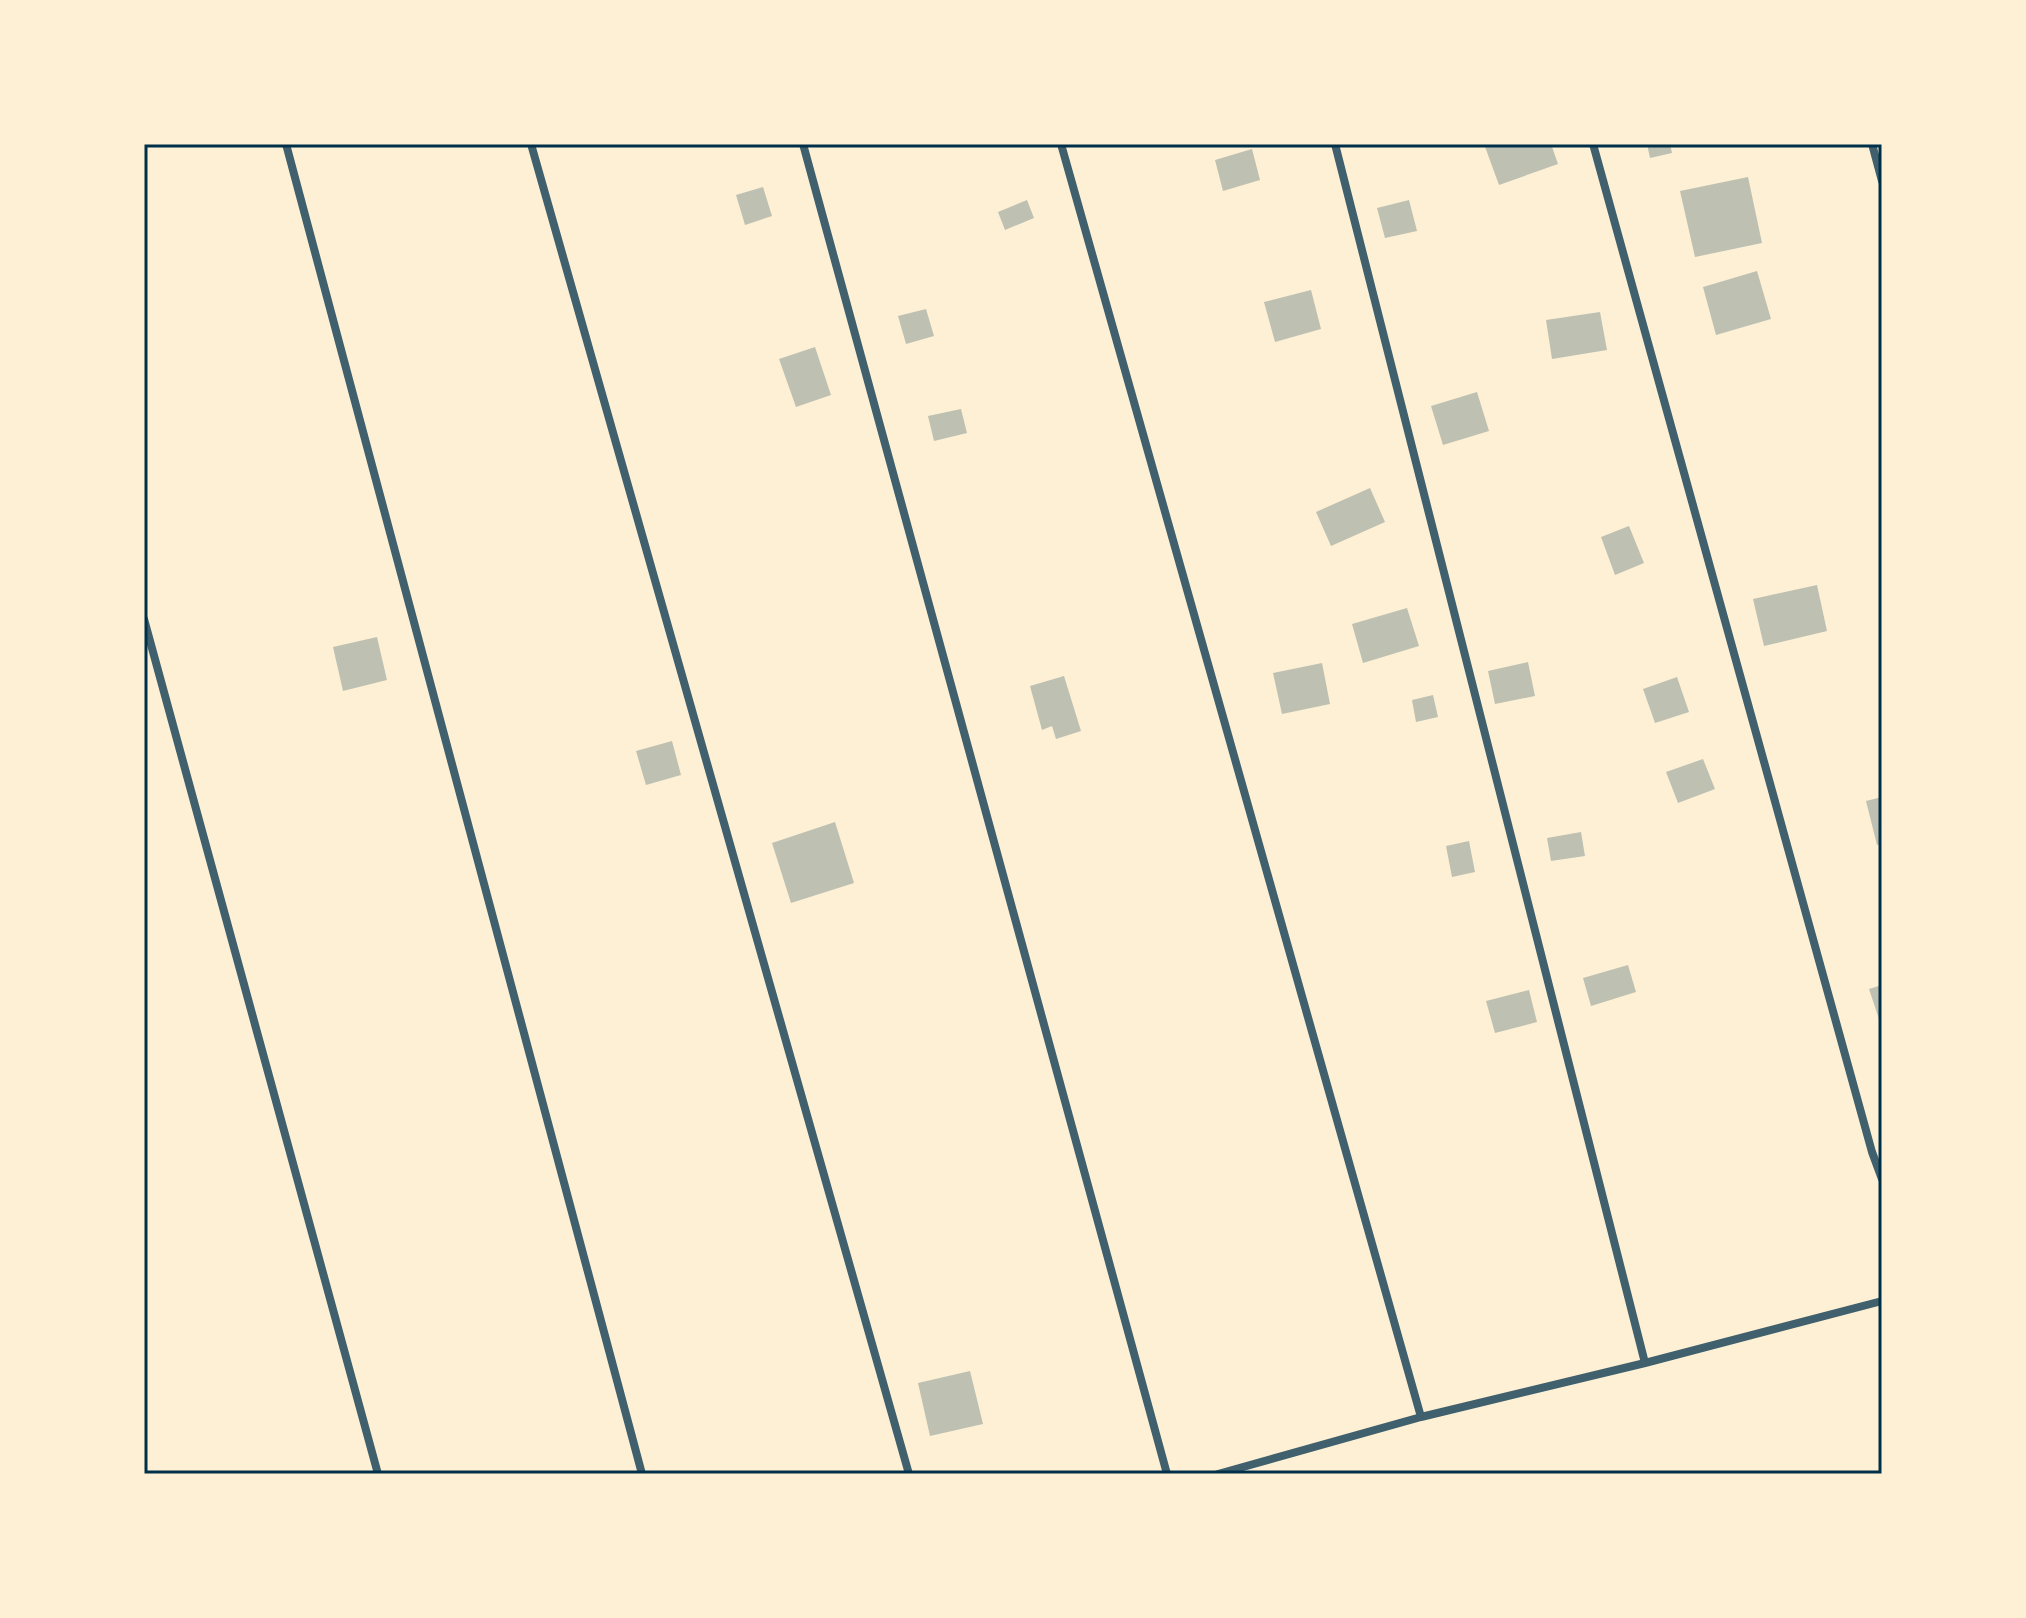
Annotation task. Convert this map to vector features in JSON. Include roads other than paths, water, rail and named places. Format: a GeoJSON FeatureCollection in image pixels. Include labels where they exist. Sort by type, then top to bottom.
{"type":"FeatureCollection","features":[{"type":"Feature","properties":{"kind":"street"},"geometry":{"type":"LineString","coordinates":[[286,144],[642,1474]]}},
{"type":"Feature","properties":{"kind":"street"},"geometry":{"type":"LineString","coordinates":[[531,144],[909,1474]]}},
{"type":"Feature","properties":{"kind":"street"},"geometry":{"type":"LineString","coordinates":[[803,144],[1167,1474]]}},
{"type":"Feature","properties":{"kind":"street"},"geometry":{"type":"LineString","coordinates":[[1061,144],[1421,1417]]}},
{"type":"Feature","properties":{"kind":"street"},"geometry":{"type":"LineString","coordinates":[[1335,144],[1645,1363]]}},
{"type":"Feature","properties":{"kind":"street"},"geometry":{"type":"LineString","coordinates":[[1593,144],[1863,1121],[1882,1179]]}},
{"type":"Feature","properties":{"kind":"street"},"geometry":{"type":"LineString","coordinates":[[1872,144],[1882,181]]}},
{"type":"Feature","properties":{"kind":"street"},"geometry":{"type":"LineString","coordinates":[[144,619],[378,1474]]}},
{"type":"Feature","properties":{"kind":"street"},"geometry":{"type":"LineString","coordinates":[[1218,1474],[1421,1417],[1882,1301]]}}]}
